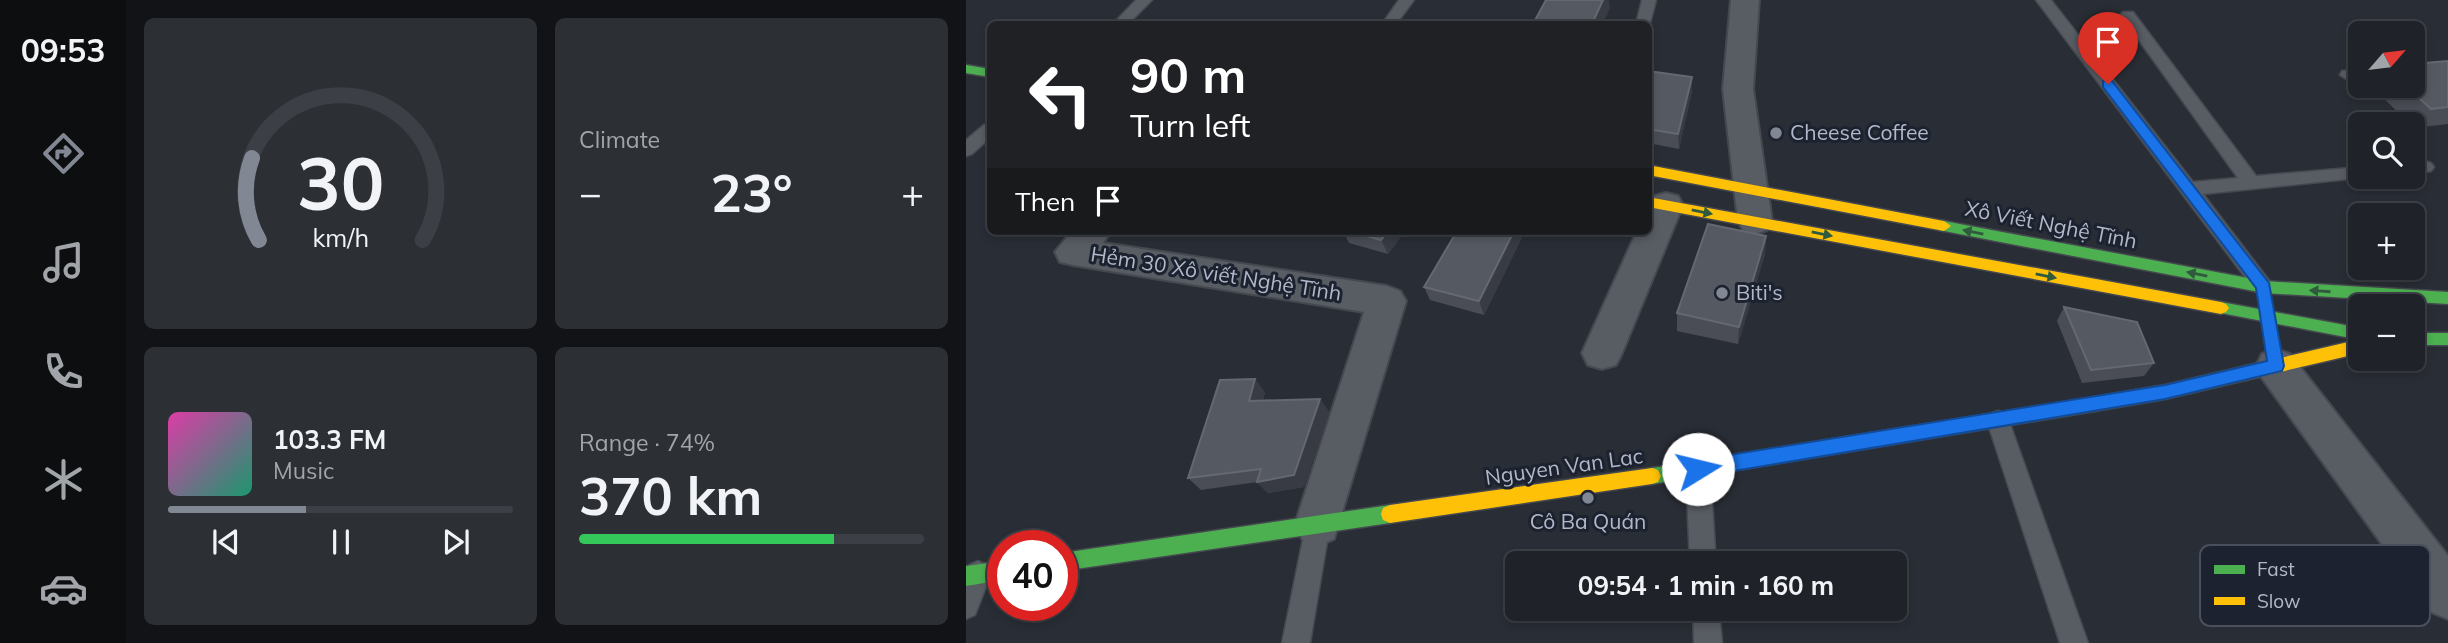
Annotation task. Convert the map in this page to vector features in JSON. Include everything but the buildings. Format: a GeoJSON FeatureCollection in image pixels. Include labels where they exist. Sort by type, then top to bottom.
{"type":"FeatureCollection","features":[{"type":"Feature","properties":{"kind":"main road"},"geometry":{"type":"LineString","coordinates":[[966,69],[987,73]]}},
{"type":"Feature","properties":{"kind":"main road","name":"Xô Viết Nghệ Tĩnh"},"geometry":{"type":"LineString","coordinates":[[1652,171],[1753,206],[2272,342],[2348,335]]}},
{"type":"Feature","properties":{"kind":"main road","name":"Xô Viết Nghệ Tĩnh"},"geometry":{"type":"LineString","coordinates":[[1657,203],[1753,206],[2264,287],[2348,296]]}},
{"type":"Feature","properties":{"kind":"main road"},"geometry":{"type":"LineString","coordinates":[[2264,287],[2272,342]]}},
{"type":"Feature","properties":{"kind":"main road","name":"Xô Viết Nghệ Tĩnh"},"geometry":{"type":"LineString","coordinates":[[2425,300],[2448,298]]}},
{"type":"Feature","properties":{"kind":"main road"},"geometry":{"type":"LineString","coordinates":[[2425,339],[2448,339]]}},
{"type":"Feature","properties":{"kind":"main road","name":"Nguyen Van Lac"},"geometry":{"type":"LineString","coordinates":[[1078,560],[1698,469],[1998,421],[2165,392],[2272,342],[2348,345]]}},
{"type":"Feature","properties":{"kind":"street"},"geometry":{"type":"LineString","coordinates":[[1745,0],[1738,89],[1753,206]]}},
{"type":"Feature","properties":{"kind":"street","name":"Hẻm 30 Xô viết Nghệ Tĩnh"},"geometry":{"type":"LineString","coordinates":[[1089,235],[1073,252],[1387,301],[1318,524]]}},
{"type":"Feature","properties":{"kind":"street"},"geometry":{"type":"LineString","coordinates":[[1602,353],[1645,235]]}},
{"type":"Feature","properties":{"kind":"street"},"geometry":{"type":"LineString","coordinates":[[2272,342],[2413,545]]}},
{"type":"Feature","properties":{"kind":"street"},"geometry":{"type":"LineString","coordinates":[[2430,569],[2448,595]]}},
{"type":"Feature","properties":{"kind":"lane"},"geometry":{"type":"LineString","coordinates":[[1123,21],[1145,0]]}},
{"type":"Feature","properties":{"kind":"lane"},"geometry":{"type":"LineString","coordinates":[[1391,21],[1407,0]]}},
{"type":"Feature","properties":{"kind":"lane"},"geometry":{"type":"LineString","coordinates":[[1645,21],[1649,0]]}},
{"type":"Feature","properties":{"kind":"lane"},"geometry":{"type":"LineString","coordinates":[[2043,0],[2264,287]]}},
{"type":"Feature","properties":{"kind":"lane"},"geometry":{"type":"LineString","coordinates":[[2128,15],[2251,183]]}},
{"type":"Feature","properties":{"kind":"lane"},"geometry":{"type":"LineString","coordinates":[[966,150],[987,132]]}},
{"type":"Feature","properties":{"kind":"lane"},"geometry":{"type":"LineString","coordinates":[[2189,189],[2348,174]]}},
{"type":"Feature","properties":{"kind":"lane"},"geometry":{"type":"LineString","coordinates":[[1998,421],[2074,643]]}},
{"type":"Feature","properties":{"kind":"lane"},"geometry":{"type":"LineString","coordinates":[[1698,469],[1702,551]]}},
{"type":"Feature","properties":{"kind":"lane"},"geometry":{"type":"LineString","coordinates":[[1296,643],[1318,524]]}},
{"type":"Feature","properties":{"kind":"lane"},"geometry":{"type":"LineString","coordinates":[[966,607],[982,574]]}},
{"type":"Feature","properties":{"kind":"lane"},"geometry":{"type":"LineString","coordinates":[[1707,621],[1708,643]]}},
{"type":"Feature","properties":{"kind":"traffic: fast"},"geometry":{"type":"LineString","coordinates":[[966,69],[987,72]]}},
{"type":"Feature","properties":{"kind":"traffic: fast"},"geometry":{"type":"LineString","coordinates":[[1944,226],[2264,287],[2448,298]]}},
{"type":"Feature","properties":{"kind":"traffic: fast"},"geometry":{"type":"LineString","coordinates":[[2221,308],[2348,332]]}},
{"type":"Feature","properties":{"kind":"traffic: fast"},"geometry":{"type":"LineString","coordinates":[[2425,339],[2448,339]]}},
{"type":"Feature","properties":{"kind":"traffic: fast"},"geometry":{"type":"LineString","coordinates":[[1652,476],[2095,404]]}},
{"type":"Feature","properties":{"kind":"traffic: fast"},"geometry":{"type":"LineString","coordinates":[[1078,560],[1390,514]]}},
{"type":"Feature","properties":{"kind":"traffic: fast"},"geometry":{"type":"LineString","coordinates":[[966,576],[987,573]]}},
{"type":"Feature","properties":{"kind":"traffic: slow"},"geometry":{"type":"LineString","coordinates":[[1652,171],[1944,226]]}},
{"type":"Feature","properties":{"kind":"traffic: slow"},"geometry":{"type":"LineString","coordinates":[[1652,203],[2221,308]]}},
{"type":"Feature","properties":{"kind":"traffic: slow"},"geometry":{"type":"LineString","coordinates":[[2095,404],[2165,392],[2348,349]]}},
{"type":"Feature","properties":{"kind":"traffic: slow"},"geometry":{"type":"LineString","coordinates":[[1390,514],[1652,476]]}},
{"type":"Feature","properties":{"kind":"place","name":"Cheese Coffee"},"geometry":{"type":"Point","coordinates":[1776,133]}},
{"type":"Feature","properties":{"kind":"place","name":"Biti's"},"geometry":{"type":"Point","coordinates":[1722,293]}},
{"type":"Feature","properties":{"kind":"place","name":"Cô Ba Quán"},"geometry":{"type":"Point","coordinates":[1588,498]}},
{"type":"Feature","properties":{"kind":"route"},"geometry":{"type":"LineString","coordinates":[[1698,469],[2165,392],[2276,366],[2264,287],[2108,84]]}}]}
